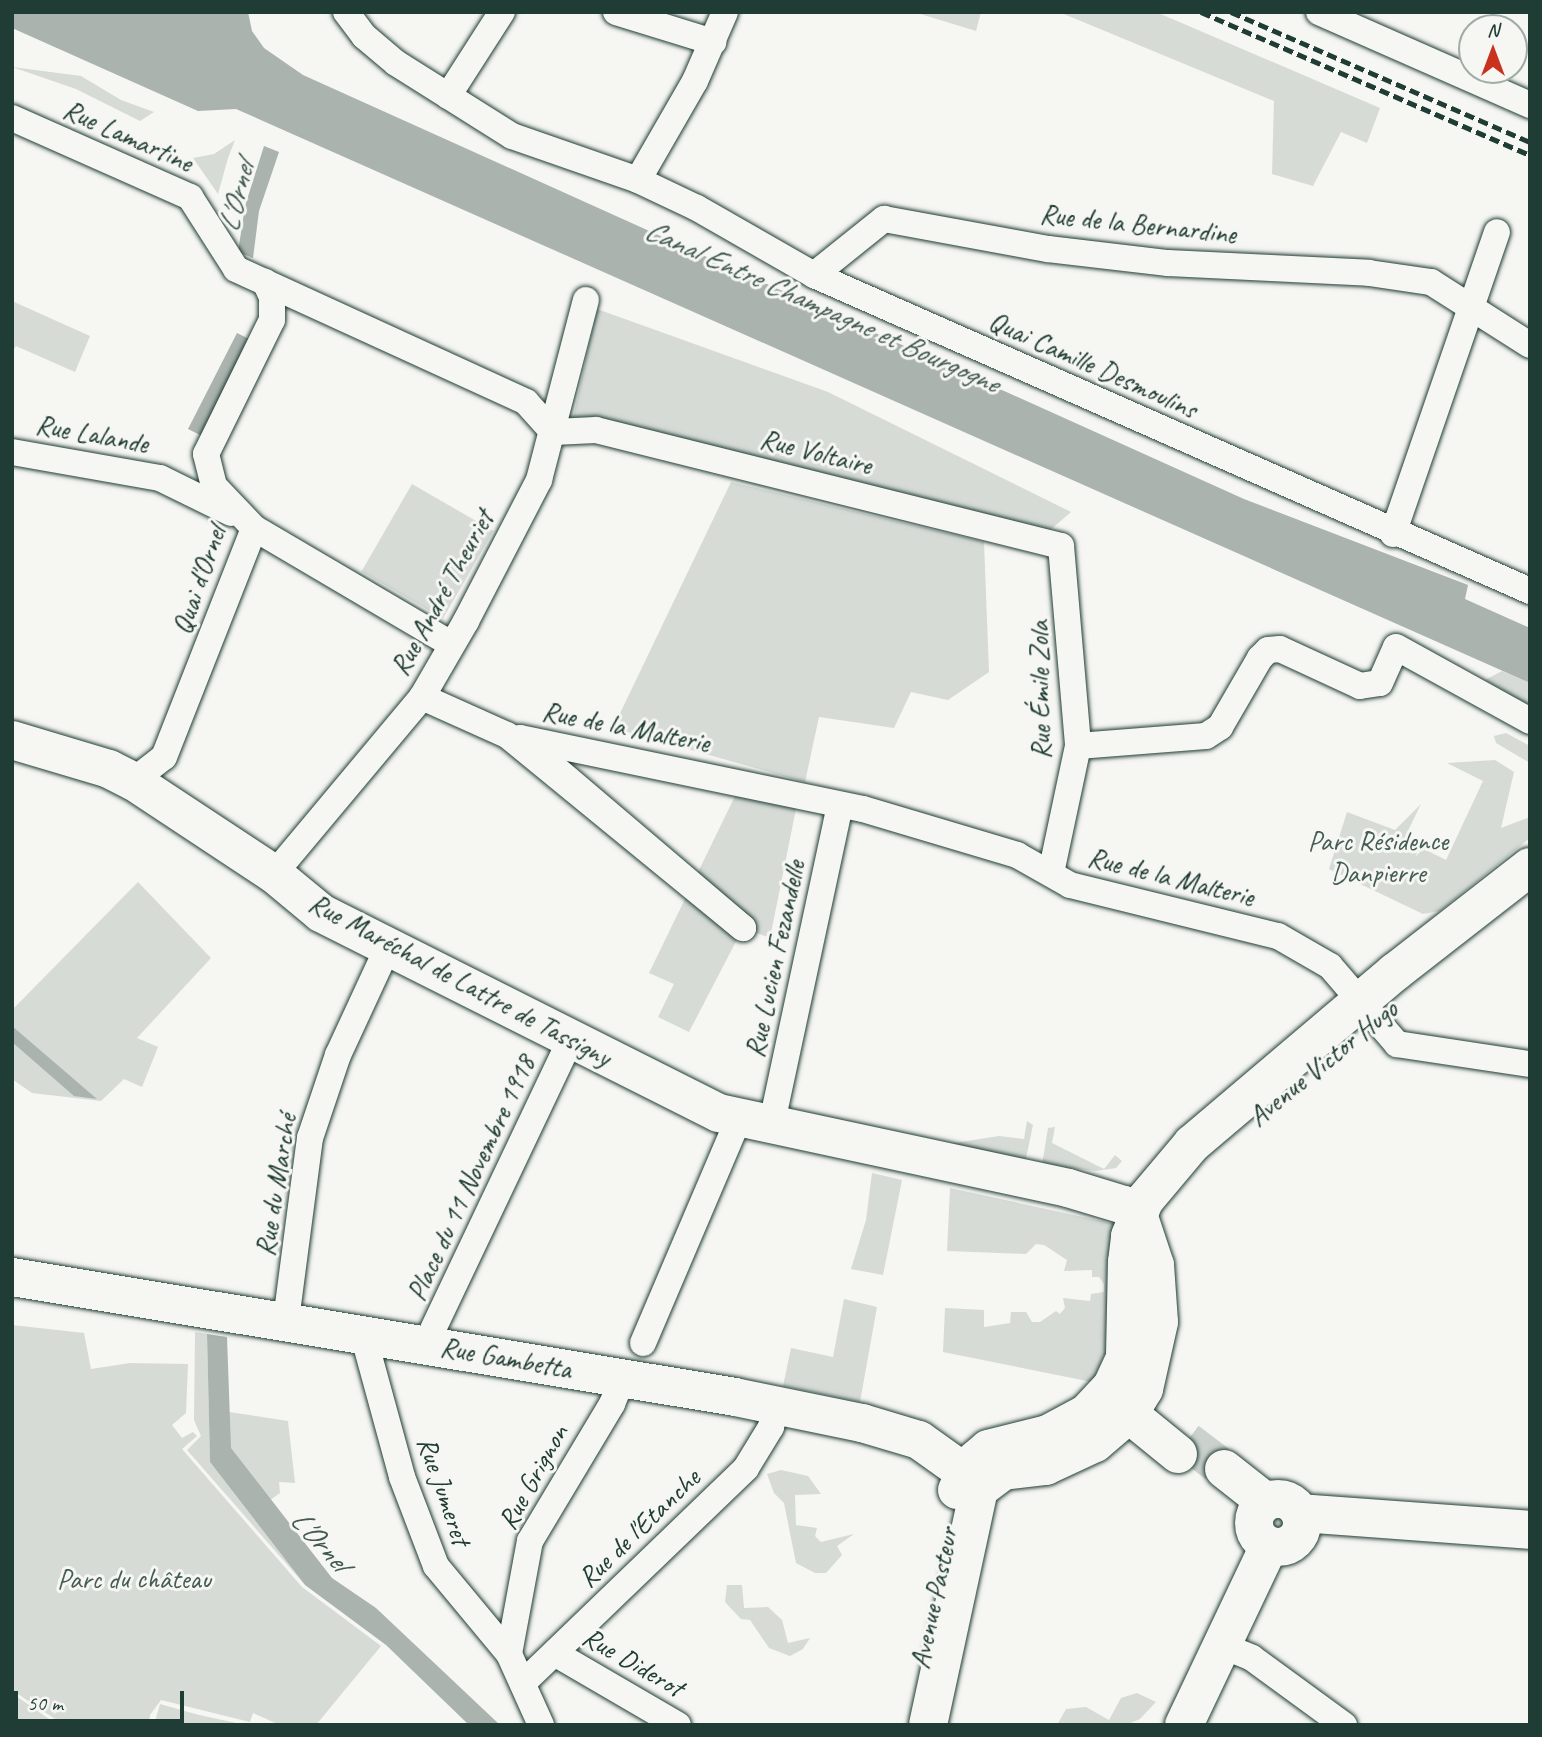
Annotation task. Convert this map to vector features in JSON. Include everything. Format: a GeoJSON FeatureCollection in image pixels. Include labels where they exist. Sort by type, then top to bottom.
{"type":"FeatureCollection","features":[{"type":"Feature","properties":{"kind":"main road","name":"Rue Maréchal de Lattre de Tassigny"},"geometry":{"type":"LineString","coordinates":[[12,740],[109,769],[154,775],[278,869],[321,913],[571,1038],[755,1124],[1068,1188],[1124,1205],[1138,1214]]}},
{"type":"Feature","properties":{"kind":"main road","name":"Avenue Victor Hugo"},"geometry":{"type":"LineString","coordinates":[[1155,1265],[1171,1208],[1194,1170],[1368,1010],[1530,867]]}},
{"type":"Feature","properties":{"kind":"main road","name":"Avenue Victor Hugo"},"geometry":{"type":"LineString","coordinates":[[1068,1188],[1138,1176],[1185,1150],[1368,1010],[1512,906],[1530,887]]}},
{"type":"Feature","properties":{"kind":"main road","name":"Avenue Victor Hugo"},"geometry":{"type":"LineString","coordinates":[[1133,1408],[1124,1398],[1127,1262],[1138,1214],[1158,1181],[1185,1150]]}},
{"type":"Feature","properties":{"kind":"main road"},"geometry":{"type":"LineString","coordinates":[[973,1479],[1003,1471],[1046,1466],[1077,1454],[1133,1408],[1158,1341],[1155,1265],[1138,1214]]}},
{"type":"Feature","properties":{"kind":"main road","name":"Rue Gambetta"},"geometry":{"type":"LineString","coordinates":[[12,1278],[286,1320],[776,1405],[906,1433],[973,1479]]}},
{"type":"Feature","properties":{"kind":"main road"},"geometry":{"type":"LineString","coordinates":[[973,1479],[1000,1443],[1048,1434],[1087,1413],[1112,1386],[1127,1348]]}},
{"type":"Feature","properties":{"kind":"main road"},"geometry":{"type":"LineString","coordinates":[[1133,1408],[1183,1447]]}},
{"type":"Feature","properties":{"kind":"main road"},"geometry":{"type":"LineString","coordinates":[[1219,1476],[1278,1523],[1393,1517],[1452,1525],[1530,1530]]}},
{"type":"Feature","properties":{"kind":"main road","name":"Avenue Pasteur"},"geometry":{"type":"LineString","coordinates":[[908,1725],[954,1500],[973,1479]]}},
{"type":"Feature","properties":{"kind":"main road","name":"Avenue Pasteur"},"geometry":{"type":"LineString","coordinates":[[928,1725],[973,1504],[973,1479]]}},
{"type":"Feature","properties":{"kind":"main road"},"geometry":{"type":"LineString","coordinates":[[1184,1725],[1278,1523]]}},
{"type":"Feature","properties":{"kind":"street","name":"Quai Camille Desmoulins"},"geometry":{"type":"LineString","coordinates":[[346,12],[381,51],[512,136],[638,180],[697,208],[814,275],[1393,534],[1530,591]]}},
{"type":"Feature","properties":{"kind":"street"},"geometry":{"type":"LineString","coordinates":[[448,96],[502,12]]}},
{"type":"Feature","properties":{"kind":"street"},"geometry":{"type":"LineString","coordinates":[[617,12],[713,42]]}},
{"type":"Feature","properties":{"kind":"street"},"geometry":{"type":"LineString","coordinates":[[638,180],[713,42],[725,12]]}},
{"type":"Feature","properties":{"kind":"street"},"geometry":{"type":"LineString","coordinates":[[1319,12],[1530,106]]}},
{"type":"Feature","properties":{"kind":"street","name":"Rue Lamartine"},"geometry":{"type":"LineString","coordinates":[[12,118],[190,197],[236,269],[526,402],[553,432]]}},
{"type":"Feature","properties":{"kind":"street","name":"Rue de la Bernardine"},"geometry":{"type":"LineString","coordinates":[[814,275],[884,219],[1048,249],[1168,263],[1406,278],[1431,282],[1469,309],[1530,345]]}},
{"type":"Feature","properties":{"kind":"street"},"geometry":{"type":"LineString","coordinates":[[1393,534],[1497,232]]}},
{"type":"Feature","properties":{"kind":"street"},"geometry":{"type":"LineString","coordinates":[[206,454],[272,320],[272,297],[265,282]]}},
{"type":"Feature","properties":{"kind":"street","name":"Rue André Theuriet"},"geometry":{"type":"LineString","coordinates":[[278,869],[422,697],[451,644],[539,480],[586,300]]}},
{"type":"Feature","properties":{"kind":"street","name":"Rue Voltaire"},"geometry":{"type":"LineString","coordinates":[[553,432],[596,430],[1061,546]]}},
{"type":"Feature","properties":{"kind":"street","name":"Rue Lalande"},"geometry":{"type":"LineString","coordinates":[[12,452],[160,478],[248,521]]}},
{"type":"Feature","properties":{"kind":"street","name":"Rue Lalande"},"geometry":{"type":"LineString","coordinates":[[160,478],[206,454]]}},
{"type":"Feature","properties":{"kind":"street","name":"Quai d'Ornel"},"geometry":{"type":"LineString","coordinates":[[154,775],[248,521],[214,486],[206,454]]}},
{"type":"Feature","properties":{"kind":"street"},"geometry":{"type":"LineString","coordinates":[[248,521],[451,644]]}},
{"type":"Feature","properties":{"kind":"street","name":"Rue Émile Zola"},"geometry":{"type":"LineString","coordinates":[[1051,873],[1078,746],[1061,546]]}},
{"type":"Feature","properties":{"kind":"street"},"geometry":{"type":"LineString","coordinates":[[1078,746],[1206,736],[1220,727],[1268,650],[1280,649],[1360,686],[1380,683],[1396,647],[1530,721]]}},
{"type":"Feature","properties":{"kind":"street","name":"Rue de la Malterie"},"geometry":{"type":"LineString","coordinates":[[422,697],[507,735],[743,928],[520,738],[840,805],[1017,855],[1070,885],[1110,897],[1278,936],[1330,966],[1368,1010],[1386,1036],[1407,1048],[1530,1064]]}},
{"type":"Feature","properties":{"kind":"street","name":"Rue Lucien Fezandelle"},"geometry":{"type":"LineString","coordinates":[[643,1343],[755,1124],[840,805]]}},
{"type":"Feature","properties":{"kind":"street","name":"Rue du Marché"},"geometry":{"type":"LineString","coordinates":[[286,1320],[310,1138],[338,1055],[388,947]]}},
{"type":"Feature","properties":{"kind":"street","name":"Place du 11 Novembre 1918"},"geometry":{"type":"LineString","coordinates":[[426,1344],[571,1038]]}},
{"type":"Feature","properties":{"kind":"street","name":"Rue Jumeret"},"geometry":{"type":"LineString","coordinates":[[363,1334],[402,1477],[436,1566],[509,1654],[524,1682],[541,1725]]}},
{"type":"Feature","properties":{"kind":"street","name":"Rue Grignon"},"geometry":{"type":"LineString","coordinates":[[509,1654],[530,1541],[612,1404],[623,1377]]}},
{"type":"Feature","properties":{"kind":"street","name":"Rue de l'Etanche"},"geometry":{"type":"LineString","coordinates":[[524,1682],[556,1654],[750,1463],[771,1427],[776,1405]]}},
{"type":"Feature","properties":{"kind":"street"},"geometry":{"type":"LineString","coordinates":[[1223,1646],[1252,1658],[1344,1725]]}},
{"type":"Feature","properties":{"kind":"street","name":"Rue Diderot"},"geometry":{"type":"LineString","coordinates":[[556,1654],[678,1725]]}},
{"type":"Feature","properties":{"kind":"green space"},"geometry":{"type":"Polygon","coordinates":[[[914,12],[981,12],[976,31],[914,12]]]}},
{"type":"Feature","properties":{"kind":"green space"},"geometry":{"type":"Polygon","coordinates":[[[1059,12],[1156,12],[1380,108],[1367,143],[1341,132],[1313,186],[1272,174],[1274,101],[1059,12]]]}},
{"type":"Feature","properties":{"kind":"green space"},"geometry":{"type":"Polygon","coordinates":[[[12,67],[81,76],[121,100],[154,112],[140,121],[76,89],[12,67]]]}},
{"type":"Feature","properties":{"kind":"green space"},"geometry":{"type":"Polygon","coordinates":[[[235,140],[218,194],[193,158],[214,154],[235,140]]]}},
{"type":"Feature","properties":{"kind":"green space"},"geometry":{"type":"Polygon","coordinates":[[[12,301],[90,336],[75,372],[16,346],[12,352],[12,301]]]}},
{"type":"Feature","properties":{"kind":"green space"},"geometry":{"type":"Polygon","coordinates":[[[597,309],[828,392],[1071,512],[1049,531],[573,418],[597,309]]]}},
{"type":"Feature","properties":{"kind":"green space"},"geometry":{"type":"Polygon","coordinates":[[[731,482],[984,542],[989,672],[948,700],[911,692],[894,728],[819,717],[805,782],[613,728],[731,482]]]}},
{"type":"Feature","properties":{"kind":"green space"},"geometry":{"type":"Polygon","coordinates":[[[412,484],[493,531],[443,618],[362,571],[412,484]]]}},
{"type":"Feature","properties":{"kind":"green space"},"geometry":{"type":"Polygon","coordinates":[[[1502,671],[1530,683],[1530,707],[1485,680],[1502,671]]]}},
{"type":"Feature","properties":{"kind":"green space"},"geometry":{"type":"Polygon","coordinates":[[[1506,733],[1530,746],[1530,763],[1496,743],[1494,736],[1506,733]]]}},
{"type":"Feature","properties":{"kind":"green space","name":"Parc Résidence Danpierre"},"geometry":{"type":"Polygon","coordinates":[[[1495,760],[1514,772],[1501,828],[1530,817],[1530,838],[1440,911],[1423,914],[1329,869],[1347,812],[1395,830],[1421,804],[1404,839],[1446,860],[1483,781],[1447,763],[1495,760]]]}},
{"type":"Feature","properties":{"kind":"green space"},"geometry":{"type":"Polygon","coordinates":[[[737,792],[797,804],[770,938],[743,928],[689,1032],[658,1017],[674,984],[649,973],[737,792]]]}},
{"type":"Feature","properties":{"kind":"green space"},"geometry":{"type":"Polygon","coordinates":[[[138,882],[211,958],[137,1038],[158,1047],[142,1087],[124,1079],[101,1101],[32,1093],[12,1079],[12,1010],[138,882]]]}},
{"type":"Feature","properties":{"kind":"green space"},"geometry":{"type":"Polygon","coordinates":[[[1027,1121],[1033,1125],[1025,1163],[948,1144],[999,1136],[1024,1139],[1027,1121]]]}},
{"type":"Feature","properties":{"kind":"green space"},"geometry":{"type":"Polygon","coordinates":[[[1055,1127],[1052,1143],[1104,1169],[1115,1155],[1122,1161],[1116,1168],[1096,1171],[1042,1165],[1048,1128],[1055,1127]]]}},
{"type":"Feature","properties":{"kind":"green space"},"geometry":{"type":"Polygon","coordinates":[[[872,1173],[902,1180],[883,1275],[851,1269],[866,1220],[872,1173]]]}},
{"type":"Feature","properties":{"kind":"green space"},"geometry":{"type":"Polygon","coordinates":[[[950,1188],[1115,1224],[1107,1349],[1092,1382],[943,1352],[945,1308],[984,1310],[984,1327],[1010,1323],[1011,1312],[1026,1312],[1032,1322],[1040,1322],[1056,1311],[1060,1314],[1065,1308],[1063,1298],[1090,1301],[1091,1294],[1104,1292],[1104,1284],[1099,1277],[1092,1277],[1092,1270],[1064,1271],[1067,1260],[1044,1245],[1036,1244],[1026,1254],[947,1251],[950,1188]]]}},
{"type":"Feature","properties":{"kind":"green space"},"geometry":{"type":"Polygon","coordinates":[[[844,1299],[877,1307],[860,1402],[783,1386],[791,1348],[833,1357],[844,1299]]]}},
{"type":"Feature","properties":{"kind":"green space","name":"Parc du château"},"geometry":{"type":"Polygon","coordinates":[[[12,1325],[84,1333],[91,1369],[130,1363],[188,1364],[186,1413],[172,1425],[182,1438],[193,1432],[197,1436],[182,1449],[302,1587],[381,1646],[316,1725],[280,1725],[253,1713],[250,1722],[161,1700],[150,1715],[149,1725],[64,1725],[12,1690],[12,1325]]]}},
{"type":"Feature","properties":{"kind":"green space"},"geometry":{"type":"Polygon","coordinates":[[[195,1332],[207,1334],[210,1462],[305,1585],[187,1450],[201,1436],[194,1420],[195,1332]]]}},
{"type":"Feature","properties":{"kind":"green space"},"geometry":{"type":"Polygon","coordinates":[[[229,1412],[288,1421],[295,1483],[279,1482],[280,1493],[270,1500],[230,1448],[229,1412]]]}},
{"type":"Feature","properties":{"kind":"green space"},"geometry":{"type":"Polygon","coordinates":[[[781,1470],[808,1476],[821,1494],[795,1495],[796,1525],[817,1528],[815,1536],[821,1542],[854,1534],[837,1546],[842,1555],[826,1573],[815,1573],[796,1563],[784,1503],[774,1493],[767,1474],[781,1470]]]}},
{"type":"Feature","properties":{"kind":"green space"},"geometry":{"type":"Polygon","coordinates":[[[727,1585],[742,1585],[744,1608],[768,1607],[782,1620],[788,1643],[810,1638],[803,1649],[790,1656],[769,1648],[750,1620],[741,1619],[725,1602],[727,1585]]]}},
{"type":"Feature","properties":{"kind":"green space"},"geometry":{"type":"Polygon","coordinates":[[[12,1693],[36,1710],[58,1725],[12,1725],[12,1693]]]}},
{"type":"Feature","properties":{"kind":"green space"},"geometry":{"type":"Polygon","coordinates":[[[1137,1693],[1156,1702],[1140,1719],[1126,1725],[1057,1725],[1066,1709],[1086,1707],[1109,1720],[1121,1698],[1137,1693]]]}},
{"type":"Feature","properties":{"kind":"green space"},"geometry":{"type":"Polygon","coordinates":[[[160,1704],[199,1715],[246,1725],[154,1725],[160,1704]]]}},
{"type":"Feature","properties":{"kind":"shaded area"},"geometry":{"type":"Polygon","coordinates":[[[12,12],[248,12],[252,31],[264,48],[303,75],[1244,499],[1468,585],[1465,599],[1530,628],[1530,683],[236,109],[198,111],[12,28],[12,12]]]}},
{"type":"Feature","properties":{"kind":"shaded area"},"geometry":{"type":"Polygon","coordinates":[[[264,146],[279,152],[259,211],[253,258],[238,252],[245,206],[264,146]]]}},
{"type":"Feature","properties":{"kind":"shaded area"},"geometry":{"type":"Polygon","coordinates":[[[237,333],[249,339],[202,436],[188,429],[237,333]]]}},
{"type":"Feature","properties":{"kind":"shaded area"},"geometry":{"type":"Polygon","coordinates":[[[12,1026],[97,1099],[74,1096],[12,1042],[12,1026]]]}},
{"type":"Feature","properties":{"kind":"shaded area"},"geometry":{"type":"Polygon","coordinates":[[[207,1334],[227,1337],[231,1448],[332,1578],[376,1608],[500,1725],[469,1725],[386,1645],[305,1585],[210,1462],[207,1334]]]}},
{"type":"Feature","properties":{"kind":"tunnel"},"geometry":{"type":"LineString","coordinates":[[1187,1441],[1224,1469]]}},
{"type":"Feature","properties":{"kind":"railway"},"geometry":{"type":"LineString","coordinates":[[1201,12],[1530,155]]}},
{"type":"Feature","properties":{"kind":"railway"},"geometry":{"type":"LineString","coordinates":[[1231,12],[1530,142]]}},
{"type":"Feature","properties":{"kind":"water label","name":"L'Ornel"},"geometry":{"type":"Point","coordinates":[236,197]}},
{"type":"Feature","properties":{"kind":"water label","name":"Canal Entre Champagne et Bourgogne"},"geometry":{"type":"Point","coordinates":[822,306]}},
{"type":"Feature","properties":{"kind":"water label","name":"L'Ornel"},"geometry":{"type":"Point","coordinates":[320,1540]}}]}
